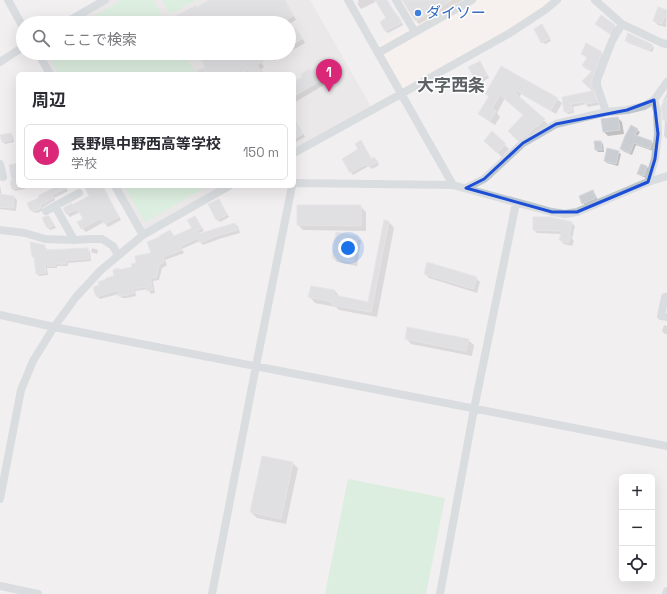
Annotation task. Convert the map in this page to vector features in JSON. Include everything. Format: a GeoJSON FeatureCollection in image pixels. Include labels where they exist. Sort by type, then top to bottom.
{"type":"FeatureCollection","features":[{"type":"Feature","properties":{"kind":"street"},"geometry":{"type":"LineString","coordinates":[[8,0],[17,16]]}},
{"type":"Feature","properties":{"kind":"street"},"geometry":{"type":"LineString","coordinates":[[77,16],[106,0]]}},
{"type":"Feature","properties":{"kind":"street"},"geometry":{"type":"LineString","coordinates":[[348,0],[453,185]]}},
{"type":"Feature","properties":{"kind":"street"},"geometry":{"type":"LineString","coordinates":[[396,0],[415,32]]}},
{"type":"Feature","properties":{"kind":"street"},"geometry":{"type":"LineString","coordinates":[[378,53],[472,0]]}},
{"type":"Feature","properties":{"kind":"street"},"geometry":{"type":"LineString","coordinates":[[296,152],[510,33],[545,10],[557,0]]}},
{"type":"Feature","properties":{"kind":"street"},"geometry":{"type":"LineString","coordinates":[[595,0],[622,24],[667,44]]}},
{"type":"Feature","properties":{"kind":"street"},"geometry":{"type":"LineString","coordinates":[[606,112],[597,85],[597,80],[612,41],[622,24]]}},
{"type":"Feature","properties":{"kind":"street"},"geometry":{"type":"LineString","coordinates":[[0,62],[16,52]]}},
{"type":"Feature","properties":{"kind":"street"},"geometry":{"type":"LineString","coordinates":[[42,60],[49,72]]}},
{"type":"Feature","properties":{"kind":"street"},"geometry":{"type":"LineString","coordinates":[[466,188],[484,179],[523,143],[540,132],[556,124],[606,112],[644,106],[654,100],[667,82]]}},
{"type":"Feature","properties":{"kind":"street"},"geometry":{"type":"LineString","coordinates":[[648,182],[655,159],[658,134],[657,110],[654,100]]}},
{"type":"Feature","properties":{"kind":"street"},"geometry":{"type":"LineString","coordinates":[[0,164],[4,177]]}},
{"type":"Feature","properties":{"kind":"street"},"geometry":{"type":"LineString","coordinates":[[296,183],[453,185],[516,203],[565,214],[577,212],[648,182],[667,176]]}},
{"type":"Feature","properties":{"kind":"street"},"geometry":{"type":"LineString","coordinates":[[116,188],[143,235]]}},
{"type":"Feature","properties":{"kind":"street"},"geometry":{"type":"LineString","coordinates":[[0,499],[21,390],[33,361],[54,327],[76,297],[101,270],[118,255],[143,235],[225,188]]}},
{"type":"Feature","properties":{"kind":"street"},"geometry":{"type":"LineString","coordinates":[[212,594],[292,188]]}},
{"type":"Feature","properties":{"kind":"street"},"geometry":{"type":"LineString","coordinates":[[46,211],[79,193]]}},
{"type":"Feature","properties":{"kind":"street"},"geometry":{"type":"LineString","coordinates":[[440,594],[474,409],[516,203]]}},
{"type":"Feature","properties":{"kind":"street"},"geometry":{"type":"LineString","coordinates":[[55,206],[74,240]]}},
{"type":"Feature","properties":{"kind":"street"},"geometry":{"type":"LineString","coordinates":[[0,230],[25,233],[45,239],[102,239],[113,246],[118,255]]}},
{"type":"Feature","properties":{"kind":"street"},"geometry":{"type":"LineString","coordinates":[[667,297],[665,297],[661,316],[667,317]]}},
{"type":"Feature","properties":{"kind":"street"},"geometry":{"type":"LineString","coordinates":[[0,315],[54,327],[667,446]]}},
{"type":"Feature","properties":{"kind":"street"},"geometry":{"type":"LineString","coordinates":[[0,586],[38,594]]}},
{"type":"Feature","properties":{"kind":"highlighted area"},"geometry":{"type":"Polygon","coordinates":[[[654,100],[658,134],[655,159],[648,182],[577,212],[552,212],[466,188],[484,179],[523,143],[556,124],[627,110],[654,100]]]}},
{"type":"Feature","properties":{"kind":"shaded area"},"geometry":{"type":"Polygon","coordinates":[[[105,0],[310,0],[373,110],[296,152],[296,72],[49,72],[42,60],[296,60],[296,16],[77,16],[105,0]]]}},
{"type":"Feature","properties":{"kind":"shaded area"},"geometry":{"type":"Polygon","coordinates":[[[392,0],[557,0],[401,94],[374,46],[408,28],[392,0]]]}},
{"type":"Feature","properties":{"kind":"shaded area"},"geometry":{"type":"Polygon","coordinates":[[[116,188],[225,188],[143,235],[116,188]]]}},
{"type":"Feature","properties":{"kind":"green space"},"geometry":{"type":"Polygon","coordinates":[[[122,0],[153,0],[162,16],[94,16],[122,0]]]}},
{"type":"Feature","properties":{"kind":"green space"},"geometry":{"type":"Polygon","coordinates":[[[162,0],[196,0],[170,14],[162,0]]]}},
{"type":"Feature","properties":{"kind":"green space"},"geometry":{"type":"Polygon","coordinates":[[[51,60],[188,60],[195,72],[58,72],[51,60]]]}},
{"type":"Feature","properties":{"kind":"green space"},"geometry":{"type":"Polygon","coordinates":[[[125,188],[204,188],[145,222],[125,188]]]}},
{"type":"Feature","properties":{"kind":"green space"},"geometry":{"type":"Polygon","coordinates":[[[348,479],[445,498],[426,594],[325,594],[348,479]]]}},
{"type":"Feature","properties":{"kind":"building"},"geometry":{"type":"Polygon","coordinates":[[[209,0],[284,0],[293,16],[176,16],[196,5],[197,7],[209,0]]]}},
{"type":"Feature","properties":{"kind":"building"},"geometry":{"type":"Polygon","coordinates":[[[375,0],[387,0],[401,23],[385,31],[380,22],[386,18],[375,0]]]}},
{"type":"Feature","properties":{"kind":"building","name":"ダイソー"},"geometry":{"type":"Polygon","coordinates":[[[402,0],[452,0],[415,21],[402,0]]]}},
{"type":"Feature","properties":{"kind":"building"},"geometry":{"type":"Polygon","coordinates":[[[658,7],[667,10],[667,18],[664,17],[662,24],[653,21],[658,7]]]}},
{"type":"Feature","properties":{"kind":"building"},"geometry":{"type":"Polygon","coordinates":[[[601,15],[615,25],[610,34],[595,24],[601,15]]]}},
{"type":"Feature","properties":{"kind":"building"},"geometry":{"type":"Polygon","coordinates":[[[542,24],[550,38],[541,43],[534,29],[542,24]]]}},
{"type":"Feature","properties":{"kind":"building"},"geometry":{"type":"Polygon","coordinates":[[[296,30],[302,39],[296,42],[296,30]]]}},
{"type":"Feature","properties":{"kind":"building"},"geometry":{"type":"Polygon","coordinates":[[[628,33],[653,45],[650,50],[625,41],[628,33]]]}},
{"type":"Feature","properties":{"kind":"building"},"geometry":{"type":"Polygon","coordinates":[[[586,43],[602,52],[592,80],[592,87],[597,102],[571,104],[572,111],[564,112],[562,97],[592,91],[582,81],[592,71],[582,66],[587,57],[581,54],[586,43]]]}},
{"type":"Feature","properties":{"kind":"building"},"geometry":{"type":"Polygon","coordinates":[[[202,60],[265,60],[257,65],[262,72],[249,72],[248,70],[244,72],[195,72],[205,67],[202,60]]]}},
{"type":"Feature","properties":{"kind":"building"},"geometry":{"type":"Polygon","coordinates":[[[480,61],[487,75],[476,81],[468,67],[480,61]]]}},
{"type":"Feature","properties":{"kind":"building"},"geometry":{"type":"Polygon","coordinates":[[[322,65],[329,76],[296,95],[296,81],[302,77],[300,74],[309,69],[310,71],[322,65]]]}},
{"type":"Feature","properties":{"kind":"building"},"geometry":{"type":"Polygon","coordinates":[[[501,66],[558,98],[551,110],[516,90],[515,93],[545,119],[518,141],[508,131],[523,115],[500,95],[492,109],[496,111],[490,121],[478,114],[489,96],[485,94],[501,66]]]}},
{"type":"Feature","properties":{"kind":"building"},"geometry":{"type":"Polygon","coordinates":[[[667,97],[667,122],[663,120],[661,106],[667,97]]]}},
{"type":"Feature","properties":{"kind":"building"},"geometry":{"type":"Polygon","coordinates":[[[618,117],[620,130],[603,132],[601,119],[618,117]]]}},
{"type":"Feature","properties":{"kind":"building"},"geometry":{"type":"Polygon","coordinates":[[[296,122],[303,134],[296,138],[296,122]]]}},
{"type":"Feature","properties":{"kind":"building"},"geometry":{"type":"Polygon","coordinates":[[[631,125],[638,129],[635,135],[652,141],[650,149],[634,143],[630,153],[620,149],[631,125]]]}},
{"type":"Feature","properties":{"kind":"building"},"geometry":{"type":"Polygon","coordinates":[[[492,131],[506,144],[497,153],[484,141],[492,131]]]}},
{"type":"Feature","properties":{"kind":"building"},"geometry":{"type":"Polygon","coordinates":[[[11,133],[12,140],[2,142],[0,135],[11,133]]]}},
{"type":"Feature","properties":{"kind":"building"},"geometry":{"type":"Polygon","coordinates":[[[361,140],[371,159],[374,157],[378,162],[368,167],[366,164],[350,173],[342,159],[358,149],[355,144],[361,140]]]}},
{"type":"Feature","properties":{"kind":"building"},"geometry":{"type":"Polygon","coordinates":[[[594,141],[601,141],[602,150],[595,150],[594,141]]]}},
{"type":"Feature","properties":{"kind":"building"},"geometry":{"type":"Polygon","coordinates":[[[607,148],[619,151],[616,164],[604,161],[607,148]]]}},
{"type":"Feature","properties":{"kind":"building"},"geometry":{"type":"Polygon","coordinates":[[[16,163],[16,188],[18,188],[12,189],[9,165],[16,163]]]}},
{"type":"Feature","properties":{"kind":"building"},"geometry":{"type":"Polygon","coordinates":[[[641,164],[647,166],[644,176],[637,174],[641,164]]]}},
{"type":"Feature","properties":{"kind":"building"},"geometry":{"type":"Polygon","coordinates":[[[53,188],[66,188],[52,195],[54,198],[40,205],[41,208],[35,211],[30,210],[27,203],[39,198],[38,196],[53,188]]]}},
{"type":"Feature","properties":{"kind":"building"},"geometry":{"type":"Polygon","coordinates":[[[85,188],[103,188],[119,217],[104,224],[101,218],[81,229],[77,222],[83,219],[77,209],[66,214],[63,208],[89,196],[85,188]]]}},
{"type":"Feature","properties":{"kind":"building"},"geometry":{"type":"Polygon","coordinates":[[[593,190],[596,198],[582,204],[579,196],[593,190]]]}},
{"type":"Feature","properties":{"kind":"building"},"geometry":{"type":"Polygon","coordinates":[[[0,194],[14,196],[13,208],[0,207],[0,194]]]}},
{"type":"Feature","properties":{"kind":"building"},"geometry":{"type":"Polygon","coordinates":[[[219,199],[227,215],[216,220],[208,204],[219,199]]]}},
{"type":"Feature","properties":{"kind":"building"},"geometry":{"type":"Polygon","coordinates":[[[297,205],[361,205],[361,226],[297,225],[297,205]]]}},
{"type":"Feature","properties":{"kind":"building"},"geometry":{"type":"Polygon","coordinates":[[[49,216],[54,225],[47,228],[42,218],[49,216]]]}},
{"type":"Feature","properties":{"kind":"building"},"geometry":{"type":"Polygon","coordinates":[[[195,216],[202,228],[197,231],[198,234],[235,223],[237,230],[216,236],[200,243],[198,238],[180,246],[182,250],[163,257],[164,262],[159,265],[156,278],[150,278],[153,290],[147,291],[146,287],[133,289],[134,293],[118,296],[118,290],[96,297],[93,287],[99,285],[98,282],[114,276],[113,270],[132,267],[131,264],[136,263],[135,256],[151,253],[147,242],[160,237],[159,236],[170,230],[174,236],[192,228],[187,220],[195,216]]]}},
{"type":"Feature","properties":{"kind":"building"},"geometry":{"type":"Polygon","coordinates":[[[533,217],[551,217],[572,222],[569,236],[571,236],[568,243],[559,240],[562,231],[533,230],[533,217]]]}},
{"type":"Feature","properties":{"kind":"building"},"geometry":{"type":"Polygon","coordinates":[[[384,220],[389,221],[371,312],[332,305],[333,302],[308,297],[311,286],[335,290],[334,295],[368,302],[384,220]]]}},
{"type":"Feature","properties":{"kind":"building"},"geometry":{"type":"Polygon","coordinates":[[[336,232],[358,236],[353,262],[332,258],[336,232]]]}},
{"type":"Feature","properties":{"kind":"building"},"geometry":{"type":"Polygon","coordinates":[[[30,242],[45,245],[45,250],[88,248],[89,259],[66,260],[66,264],[45,266],[46,273],[36,274],[30,242]]]}},
{"type":"Feature","properties":{"kind":"building"},"geometry":{"type":"Polygon","coordinates":[[[427,262],[477,277],[473,289],[424,274],[427,262]]]}},
{"type":"Feature","properties":{"kind":"building"},"geometry":{"type":"Polygon","coordinates":[[[407,327],[469,339],[466,351],[405,339],[407,327]]]}},
{"type":"Feature","properties":{"kind":"building"},"geometry":{"type":"Polygon","coordinates":[[[262,456],[293,462],[281,519],[250,512],[262,456]]]}},
{"type":"Feature","properties":{"kind":"place","name":"ダイソー"},"geometry":{"type":"Point","coordinates":[418,13]}},
{"type":"Feature","properties":{"kind":"place","name":"長野県中野西高等学校"},"geometry":{"type":"Point","coordinates":[329,92]}},
{"type":"Feature","properties":{"kind":"district","name":"大字西条"},"geometry":{"type":"Point","coordinates":[451,85]}}]}
